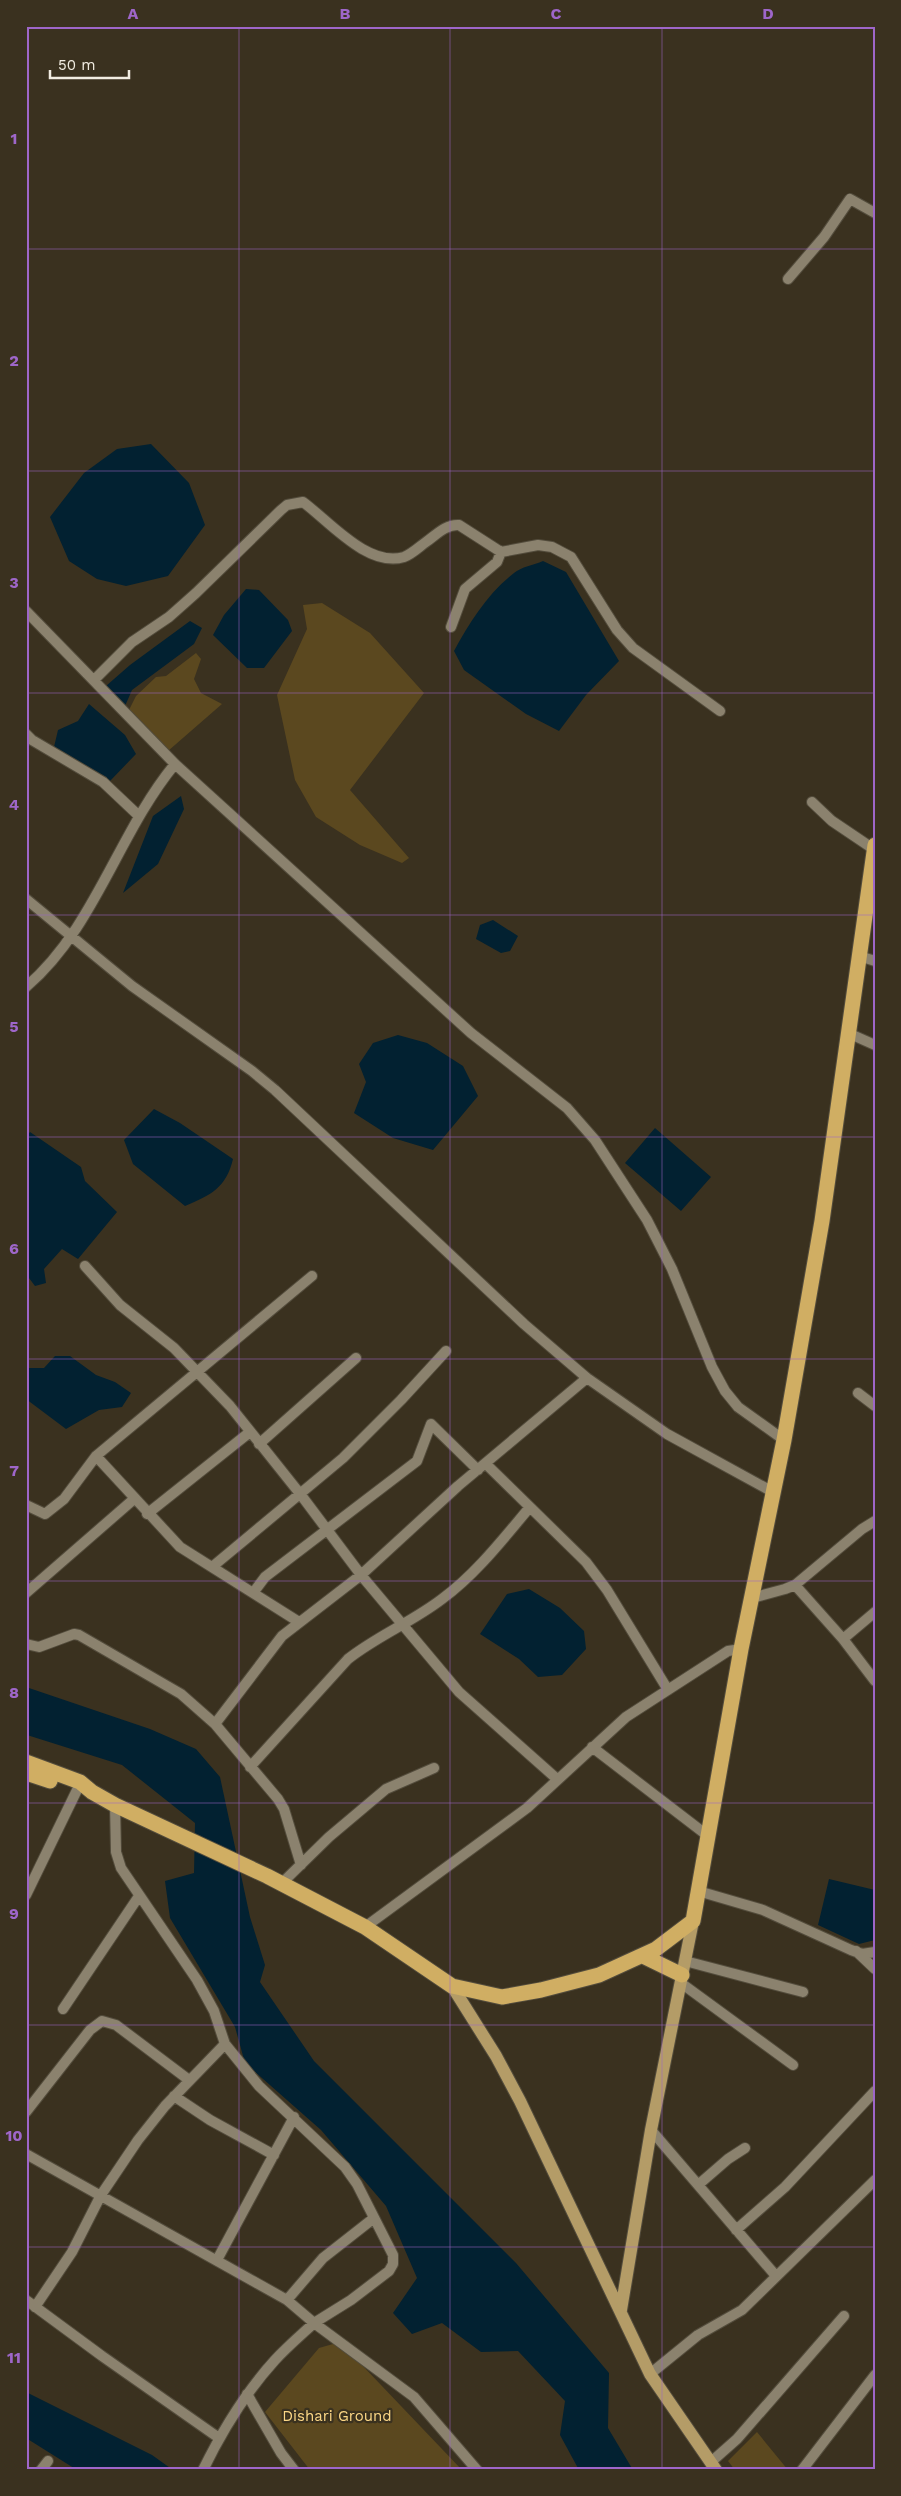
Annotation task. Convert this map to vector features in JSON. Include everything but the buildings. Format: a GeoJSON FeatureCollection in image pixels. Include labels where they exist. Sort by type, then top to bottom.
{"type":"FeatureCollection","features":[{"type":"Feature","properties":{"kind":"highway"},"geometry":{"type":"LineString","coordinates":[[26,1773],[84,1791],[267,1876],[365,1927],[452,1986],[502,1997],[540,1990],[599,1975],[643,1956],[670,1940],[693,1922],[741,1649],[784,1440],[822,1221],[875,845]]}},
{"type":"Feature","properties":{"kind":"highway"},"geometry":{"type":"LineString","coordinates":[[26,1762],[80,1782],[84,1791]]}},
{"type":"Feature","properties":{"kind":"highway"},"geometry":{"type":"LineString","coordinates":[[643,1956],[683,1973]]}},
{"type":"Feature","properties":{"kind":"main road"},"geometry":{"type":"LineString","coordinates":[[620,2310],[651,2130],[693,1922]]}},
{"type":"Feature","properties":{"kind":"main road"},"geometry":{"type":"LineString","coordinates":[[452,1986],[496,2056],[520,2101],[650,2374],[714,2466]]}},
{"type":"Feature","properties":{"kind":"street"},"geometry":{"type":"LineString","coordinates":[[788,279],[824,237],[850,199],[875,213]]}},
{"type":"Feature","properties":{"kind":"street"},"geometry":{"type":"LineString","coordinates":[[94,680],[132,642],[169,617],[196,593],[287,505],[302,502],[354,544],[384,558],[408,555],[446,527],[454,524],[459,525],[501,552],[538,545],[552,546],[571,557],[617,630],[633,648],[720,711]]}},
{"type":"Feature","properties":{"kind":"street"},"geometry":{"type":"LineString","coordinates":[[451,627],[465,589],[498,562],[501,552]]}},
{"type":"Feature","properties":{"kind":"street"},"geometry":{"type":"LineString","coordinates":[[26,611],[175,764],[471,1033],[567,1108],[594,1140],[647,1220],[672,1269],[712,1367],[725,1392],[738,1407],[784,1440]]}},
{"type":"Feature","properties":{"kind":"street"},"geometry":{"type":"LineString","coordinates":[[26,734],[32,740],[103,782],[140,816]]}},
{"type":"Feature","properties":{"kind":"street"},"geometry":{"type":"LineString","coordinates":[[26,987],[43,973],[72,936],[140,816],[160,783],[175,764]]}},
{"type":"Feature","properties":{"kind":"street"},"geometry":{"type":"LineString","coordinates":[[812,802],[832,821],[874,850]]}},
{"type":"Feature","properties":{"kind":"street"},"geometry":{"type":"LineString","coordinates":[[26,899],[132,986],[252,1071],[275,1090],[524,1324],[587,1378],[667,1434],[773,1492]]}},
{"type":"Feature","properties":{"kind":"street"},"geometry":{"type":"LineString","coordinates":[[859,956],[875,960]]}},
{"type":"Feature","properties":{"kind":"street"},"geometry":{"type":"LineString","coordinates":[[848,1033],[875,1044]]}},
{"type":"Feature","properties":{"kind":"street"},"geometry":{"type":"LineString","coordinates":[[85,1266],[120,1305],[174,1348],[230,1406],[301,1495],[361,1575],[459,1692],[558,1780]]}},
{"type":"Feature","properties":{"kind":"street"},"geometry":{"type":"LineString","coordinates":[[26,1505],[45,1514],[64,1499],[96,1456],[312,1276]]}},
{"type":"Feature","properties":{"kind":"street"},"geometry":{"type":"LineString","coordinates":[[212,1568],[301,1495],[349,1452],[446,1351]]}},
{"type":"Feature","properties":{"kind":"street"},"geometry":{"type":"LineString","coordinates":[[260,1444],[356,1358]]}},
{"type":"Feature","properties":{"kind":"street"},"geometry":{"type":"LineString","coordinates":[[215,1724],[282,1636],[361,1575],[482,1467],[587,1378]]}},
{"type":"Feature","properties":{"kind":"street"},"geometry":{"type":"LineString","coordinates":[[858,1392],[875,1406]]}},
{"type":"Feature","properties":{"kind":"street"},"geometry":{"type":"LineString","coordinates":[[253,1593],[265,1577],[417,1461],[431,1424],[530,1507],[586,1562],[607,1590],[668,1690]]}},
{"type":"Feature","properties":{"kind":"street"},"geometry":{"type":"LineString","coordinates":[[147,1514],[250,1432]]}},
{"type":"Feature","properties":{"kind":"street"},"geometry":{"type":"LineString","coordinates":[[96,1456],[147,1514],[180,1547],[299,1622]]}},
{"type":"Feature","properties":{"kind":"street"},"geometry":{"type":"LineString","coordinates":[[26,1593],[134,1499]]}},
{"type":"Feature","properties":{"kind":"street"},"geometry":{"type":"LineString","coordinates":[[250,1767],[348,1659],[362,1648],[402,1625],[455,1589],[530,1507]]}},
{"type":"Feature","properties":{"kind":"street"},"geometry":{"type":"LineString","coordinates":[[752,1598],[785,1589],[795,1584],[862,1528],[875,1522]]}},
{"type":"Feature","properties":{"kind":"street"},"geometry":{"type":"LineString","coordinates":[[795,1584],[843,1639],[875,1681]]}},
{"type":"Feature","properties":{"kind":"street"},"geometry":{"type":"LineString","coordinates":[[843,1639],[875,1612]]}},
{"type":"Feature","properties":{"kind":"street"},"geometry":{"type":"LineString","coordinates":[[26,1644],[39,1647],[74,1634],[79,1635],[181,1694],[215,1724],[278,1799],[284,1809],[301,1865]]}},
{"type":"Feature","properties":{"kind":"street"},"geometry":{"type":"LineString","coordinates":[[365,1927],[527,1808],[626,1717],[728,1651],[741,1649]]}},
{"type":"Feature","properties":{"kind":"street"},"geometry":{"type":"LineString","coordinates":[[592,1747],[708,1836]]}},
{"type":"Feature","properties":{"kind":"street"},"geometry":{"type":"LineString","coordinates":[[281,1884],[386,1789],[434,1768]]}},
{"type":"Feature","properties":{"kind":"street"},"geometry":{"type":"LineString","coordinates":[[26,1895],[84,1791]]}},
{"type":"Feature","properties":{"kind":"street"},"geometry":{"type":"LineString","coordinates":[[115,1805],[116,1852],[121,1868],[197,1980],[214,2011],[225,2044],[260,2086],[345,2167],[357,2184],[393,2255],[393,2264],[389,2271],[351,2300],[314,2323],[275,2360],[247,2394],[219,2438],[203,2470]]}},
{"type":"Feature","properties":{"kind":"street"},"geometry":{"type":"LineString","coordinates":[[698,1891],[763,1910],[862,1954],[875,1952]]}},
{"type":"Feature","properties":{"kind":"street"},"geometry":{"type":"LineString","coordinates":[[63,2009],[139,1896]]}},
{"type":"Feature","properties":{"kind":"street"},"geometry":{"type":"LineString","coordinates":[[856,1951],[875,1969]]}},
{"type":"Feature","properties":{"kind":"street"},"geometry":{"type":"LineString","coordinates":[[683,1973],[803,1992]]}},
{"type":"Feature","properties":{"kind":"street"},"geometry":{"type":"LineString","coordinates":[[683,1973],[793,2065]]}},
{"type":"Feature","properties":{"kind":"street"},"geometry":{"type":"LineString","coordinates":[[26,2112],[90,2030],[102,2021],[116,2025],[189,2080]]}},
{"type":"Feature","properties":{"kind":"street"},"geometry":{"type":"LineString","coordinates":[[219,2438],[31,2303],[72,2252],[102,2195],[138,2140],[174,2096],[225,2044]]}},
{"type":"Feature","properties":{"kind":"street"},"geometry":{"type":"LineString","coordinates":[[736,2230],[785,2186],[875,2091]]}},
{"type":"Feature","properties":{"kind":"street"},"geometry":{"type":"LineString","coordinates":[[174,2096],[210,2120],[274,2155]]}},
{"type":"Feature","properties":{"kind":"street"},"geometry":{"type":"LineString","coordinates":[[217,2260],[294,2117]]}},
{"type":"Feature","properties":{"kind":"street"},"geometry":{"type":"LineString","coordinates":[[651,2130],[776,2276]]}},
{"type":"Feature","properties":{"kind":"street"},"geometry":{"type":"LineString","coordinates":[[698,2185],[728,2159],[745,2148]]}},
{"type":"Feature","properties":{"kind":"street"},"geometry":{"type":"LineString","coordinates":[[27,2155],[102,2195],[287,2300],[314,2323],[414,2397],[477,2470]]}},
{"type":"Feature","properties":{"kind":"street"},"geometry":{"type":"LineString","coordinates":[[650,2374],[698,2335],[742,2310],[875,2180]]}},
{"type":"Feature","properties":{"kind":"street"},"geometry":{"type":"LineString","coordinates":[[287,2300],[323,2258],[374,2218]]}},
{"type":"Feature","properties":{"kind":"street"},"geometry":{"type":"LineString","coordinates":[[714,2466],[844,2316]]}},
{"type":"Feature","properties":{"kind":"street"},"geometry":{"type":"LineString","coordinates":[[802,2470],[875,2375]]}},
{"type":"Feature","properties":{"kind":"street"},"geometry":{"type":"LineString","coordinates":[[247,2394],[281,2453],[294,2470]]}},
{"type":"Feature","properties":{"kind":"street"},"geometry":{"type":"LineString","coordinates":[[40,2470],[48,2461]]}},
{"type":"Feature","properties":{"kind":"green space"},"geometry":{"type":"Polygon","coordinates":[[[322,603],[370,633],[424,693],[350,790],[409,858],[402,863],[360,845],[316,817],[295,780],[277,695],[307,629],[303,605],[322,603]]]}},
{"type":"Feature","properties":{"kind":"green space"},"geometry":{"type":"Polygon","coordinates":[[[196,653],[201,659],[194,679],[201,693],[222,704],[168,751],[128,712],[136,696],[156,677],[166,676],[196,653]]]}},
{"type":"Feature","properties":{"kind":"green space","name":"Dishari Ground"},"geometry":{"type":"Polygon","coordinates":[[[340,2342],[462,2470],[310,2470],[265,2412],[319,2348],[340,2342]]]}},
{"type":"Feature","properties":{"kind":"green space"},"geometry":{"type":"Polygon","coordinates":[[[757,2432],[788,2470],[735,2470],[728,2461],[757,2432]]]}},
{"type":"Feature","properties":{"kind":"water"},"geometry":{"type":"Polygon","coordinates":[[[151,444],[189,483],[205,525],[168,576],[126,586],[97,579],[69,561],[50,517],[84,473],[117,449],[151,444]]]}},
{"type":"Feature","properties":{"kind":"water"},"geometry":{"type":"Polygon","coordinates":[[[543,561],[566,572],[619,661],[586,695],[559,731],[526,714],[464,670],[454,651],[473,619],[496,590],[517,571],[543,561]]]}},
{"type":"Feature","properties":{"kind":"water"},"geometry":{"type":"Polygon","coordinates":[[[246,589],[259,590],[288,620],[292,631],[264,668],[247,668],[213,635],[224,615],[246,589]]]}},
{"type":"Feature","properties":{"kind":"water"},"geometry":{"type":"Polygon","coordinates":[[[190,621],[202,628],[194,644],[132,690],[125,706],[106,686],[130,665],[190,621]]]}},
{"type":"Feature","properties":{"kind":"water"},"geometry":{"type":"Polygon","coordinates":[[[89,704],[125,735],[136,754],[110,781],[54,747],[58,730],[78,721],[89,704]]]}},
{"type":"Feature","properties":{"kind":"water"},"geometry":{"type":"Polygon","coordinates":[[[181,796],[184,809],[158,864],[123,893],[153,816],[181,796]]]}},
{"type":"Feature","properties":{"kind":"water"},"geometry":{"type":"Polygon","coordinates":[[[493,920],[518,936],[510,951],[501,953],[476,939],[480,925],[493,920]]]}},
{"type":"Feature","properties":{"kind":"water"},"geometry":{"type":"Polygon","coordinates":[[[398,1035],[427,1043],[463,1066],[478,1096],[433,1150],[393,1138],[354,1113],[366,1082],[359,1064],[373,1043],[398,1035]]]}},
{"type":"Feature","properties":{"kind":"water"},"geometry":{"type":"Polygon","coordinates":[[[154,1109],[180,1123],[233,1159],[222,1184],[210,1194],[185,1206],[133,1164],[124,1140],[154,1109]]]}},
{"type":"Feature","properties":{"kind":"water"},"geometry":{"type":"Polygon","coordinates":[[[655,1128],[711,1177],[681,1211],[625,1163],[655,1128]]]}},
{"type":"Feature","properties":{"kind":"water"},"geometry":{"type":"Polygon","coordinates":[[[30,1132],[81,1167],[85,1181],[117,1212],[78,1259],[62,1249],[44,1269],[46,1283],[35,1286],[26,1274],[26,1137],[30,1132]]]}},
{"type":"Feature","properties":{"kind":"water"},"geometry":{"type":"Polygon","coordinates":[[[55,1356],[70,1356],[96,1375],[115,1382],[131,1393],[122,1407],[99,1410],[66,1429],[26,1399],[26,1368],[44,1368],[55,1356]]]}},
{"type":"Feature","properties":{"kind":"water"},"geometry":{"type":"Polygon","coordinates":[[[529,1589],[560,1608],[584,1631],[586,1649],[562,1675],[538,1677],[519,1659],[480,1634],[507,1594],[529,1589]]]}},
{"type":"Feature","properties":{"kind":"water"},"geometry":{"type":"Polygon","coordinates":[[[26,1687],[150,1729],[196,1749],[220,1777],[250,1917],[265,1965],[260,1982],[314,2061],[516,2263],[609,2373],[608,2428],[633,2470],[579,2470],[560,2435],[565,2401],[518,2351],[481,2352],[442,2323],[412,2334],[393,2313],[417,2278],[386,2206],[321,2130],[245,2063],[235,2027],[170,1918],[165,1881],[194,1873],[195,1823],[122,1765],[27,1735],[26,1687]]]}},
{"type":"Feature","properties":{"kind":"water"},"geometry":{"type":"Polygon","coordinates":[[[829,1879],[875,1890],[875,1940],[859,1944],[818,1925],[829,1879]]]}},
{"type":"Feature","properties":{"kind":"water"},"geometry":{"type":"Polygon","coordinates":[[[26,2392],[152,2455],[173,2470],[77,2470],[26,2438],[26,2392]]]}}]}
